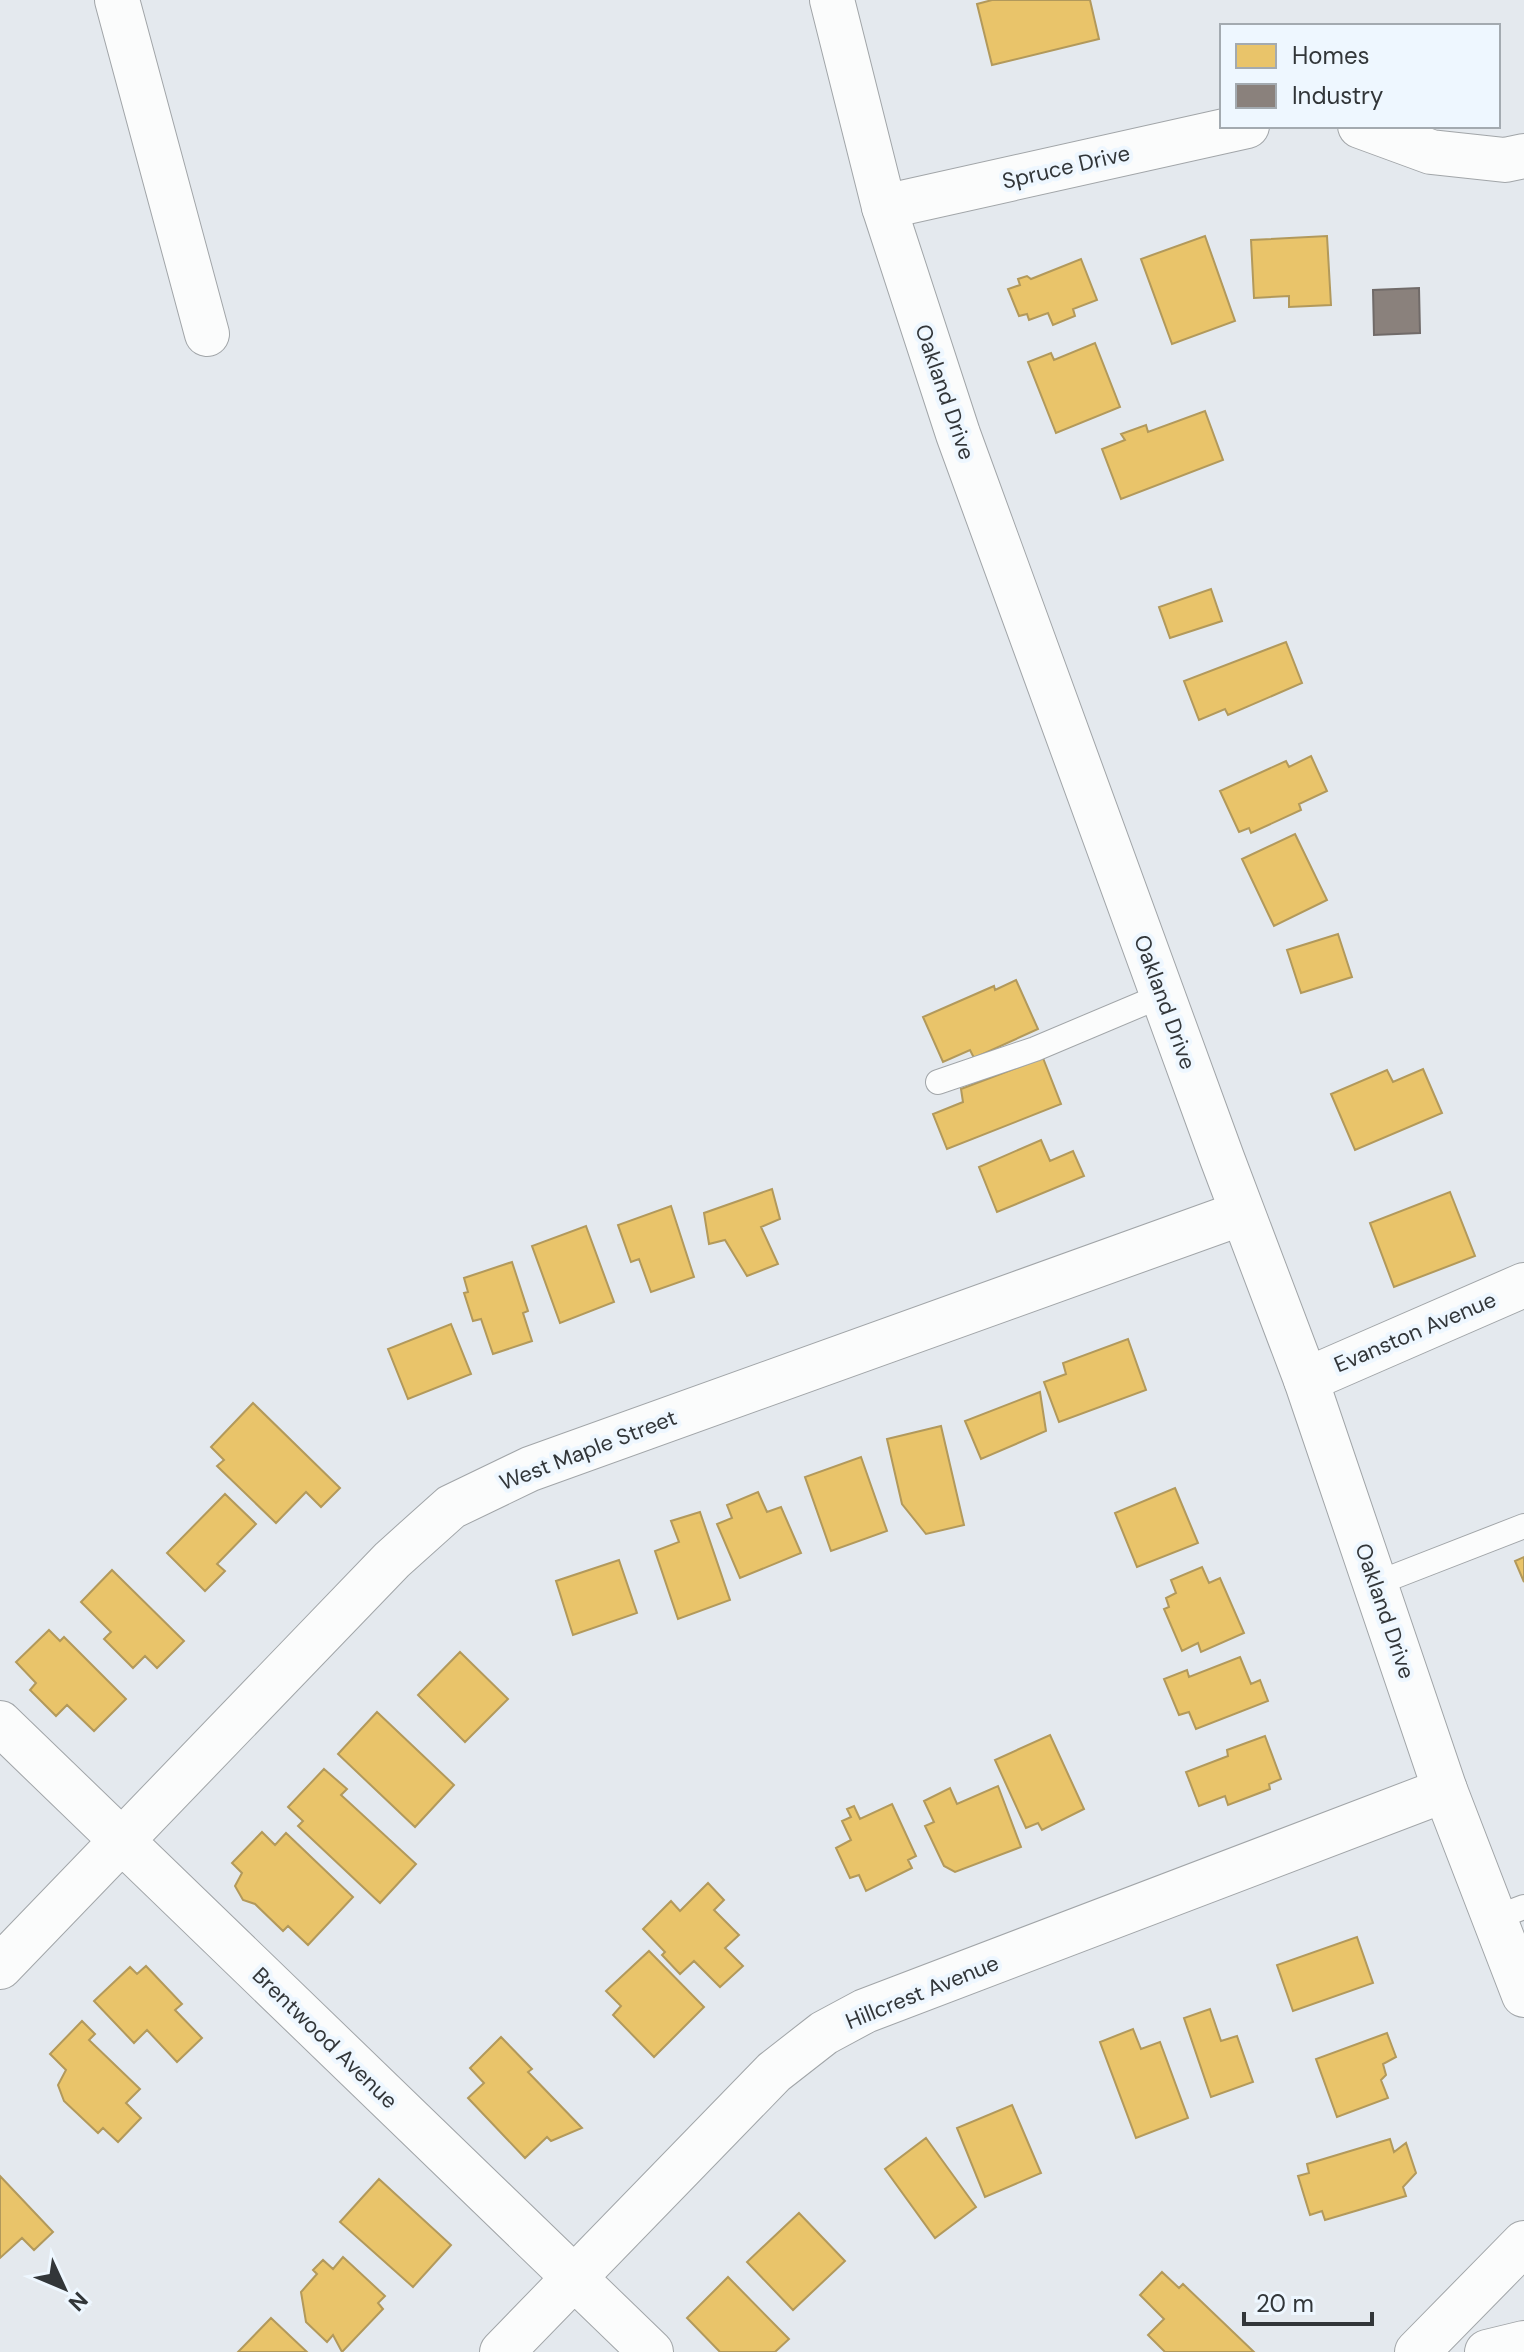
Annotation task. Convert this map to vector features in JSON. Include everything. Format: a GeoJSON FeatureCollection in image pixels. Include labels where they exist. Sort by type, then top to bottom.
{"type":"FeatureCollection","features":[{"type":"Feature","properties":{"kind":"street"},"geometry":{"type":"LineString","coordinates":[[117,0],[207,334]]}},
{"type":"Feature","properties":{"kind":"street","name":"Oakland Drive"},"geometry":{"type":"LineString","coordinates":[[832,0],[884,207],[958,434],[1242,1213],[1306,1380],[1445,1790],[1509,1912],[1522,1985]]}},
{"type":"Feature","properties":{"kind":"street","name":"Spruce Drive"},"geometry":{"type":"LineString","coordinates":[[884,207],[1238,128]]}},
{"type":"Feature","properties":{"kind":"street"},"geometry":{"type":"LineString","coordinates":[[1365,128],[1431,152],[1505,160],[1524,156]]}},
{"type":"Feature","properties":{"kind":"street","name":"West Maple Street"},"geometry":{"type":"LineString","coordinates":[[0,1967],[392,1560],[451,1507],[530,1469],[1242,1213]]}},
{"type":"Feature","properties":{"kind":"street","name":"Evanston Avenue"},"geometry":{"type":"LineString","coordinates":[[1306,1380],[1524,1285]]}},
{"type":"Feature","properties":{"kind":"street","name":"Brentwood Avenue"},"geometry":{"type":"LineString","coordinates":[[0,1723],[651,2352]]}},
{"type":"Feature","properties":{"kind":"street","name":"Hillcrest Avenue"},"geometry":{"type":"LineString","coordinates":[[502,2352],[774,2072],[824,2033],[880,2006],[1445,1790]]}},
{"type":"Feature","properties":{"kind":"street"},"geometry":{"type":"LineString","coordinates":[[1417,2352],[1524,2243]]}},
{"type":"Feature","properties":{"kind":"street"},"geometry":{"type":"LineString","coordinates":[[1487,2352],[1524,2343]]}},
{"type":"Feature","properties":{"kind":"lane"},"geometry":{"type":"LineString","coordinates":[[938,1082],[1035,1049],[1163,995]]}},
{"type":"Feature","properties":{"kind":"lane"},"geometry":{"type":"LineString","coordinates":[[1375,1584],[1524,1526]]}},
{"type":"Feature","properties":{"kind":"building: Homes"},"geometry":{"type":"Polygon","coordinates":[[[992,0],[1090,0],[1099,39],[992,65],[977,4],[992,0]]]}},
{"type":"Feature","properties":{"kind":"building: Homes"},"geometry":{"type":"Polygon","coordinates":[[[1205,236],[1235,321],[1172,344],[1141,259],[1205,236]]]}},
{"type":"Feature","properties":{"kind":"building: Homes"},"geometry":{"type":"Polygon","coordinates":[[[1327,236],[1331,305],[1289,307],[1289,296],[1254,298],[1251,240],[1327,236]]]}},
{"type":"Feature","properties":{"kind":"building: Homes"},"geometry":{"type":"Polygon","coordinates":[[[1081,259],[1097,300],[1073,309],[1075,316],[1053,325],[1048,313],[1029,320],[1027,314],[1019,316],[1008,289],[1020,285],[1018,279],[1027,276],[1031,279],[1081,259]]]}},
{"type":"Feature","properties":{"kind":"building: Homes"},"geometry":{"type":"Polygon","coordinates":[[[1095,343],[1120,407],[1056,433],[1028,362],[1051,353],[1054,360],[1095,343]]]}},
{"type":"Feature","properties":{"kind":"building: Homes"},"geometry":{"type":"Polygon","coordinates":[[[1205,411],[1223,460],[1121,499],[1102,449],[1125,440],[1121,434],[1146,425],[1148,432],[1205,411]]]}},
{"type":"Feature","properties":{"kind":"building: Homes"},"geometry":{"type":"Polygon","coordinates":[[[1211,589],[1222,621],[1170,638],[1159,607],[1211,589]]]}},
{"type":"Feature","properties":{"kind":"building: Homes"},"geometry":{"type":"Polygon","coordinates":[[[1286,642],[1302,683],[1228,715],[1225,709],[1199,720],[1184,681],[1286,642]]]}},
{"type":"Feature","properties":{"kind":"building: Homes"},"geometry":{"type":"Polygon","coordinates":[[[1311,756],[1327,791],[1299,804],[1301,810],[1251,833],[1249,828],[1239,832],[1220,791],[1286,761],[1289,767],[1311,756]]]}},
{"type":"Feature","properties":{"kind":"building: Homes"},"geometry":{"type":"Polygon","coordinates":[[[1295,834],[1327,900],[1274,926],[1242,859],[1295,834]]]}},
{"type":"Feature","properties":{"kind":"building: Homes"},"geometry":{"type":"Polygon","coordinates":[[[1338,934],[1352,977],[1301,993],[1287,950],[1338,934]]]}},
{"type":"Feature","properties":{"kind":"building: Homes"},"geometry":{"type":"Polygon","coordinates":[[[1016,980],[1038,1029],[974,1058],[970,1050],[943,1062],[923,1017],[994,986],[995,990],[1016,980]]]}},
{"type":"Feature","properties":{"kind":"building: Homes"},"geometry":{"type":"Polygon","coordinates":[[[1043,1058],[1061,1104],[947,1149],[933,1114],[963,1102],[961,1089],[1043,1058]]]}},
{"type":"Feature","properties":{"kind":"building: Homes"},"geometry":{"type":"Polygon","coordinates":[[[1423,1069],[1442,1113],[1355,1150],[1331,1094],[1387,1070],[1393,1082],[1423,1069]]]}},
{"type":"Feature","properties":{"kind":"building: Homes"},"geometry":{"type":"Polygon","coordinates":[[[1041,1140],[1050,1161],[1073,1151],[1084,1176],[997,1212],[979,1167],[1041,1140]]]}},
{"type":"Feature","properties":{"kind":"building: Homes"},"geometry":{"type":"Polygon","coordinates":[[[772,1189],[780,1219],[761,1227],[778,1264],[747,1276],[725,1240],[709,1244],[704,1213],[772,1189]]]}},
{"type":"Feature","properties":{"kind":"building: Homes"},"geometry":{"type":"Polygon","coordinates":[[[1450,1192],[1475,1256],[1394,1287],[1370,1223],[1450,1192]]]}},
{"type":"Feature","properties":{"kind":"building: Homes"},"geometry":{"type":"Polygon","coordinates":[[[671,1206],[694,1277],[651,1292],[639,1259],[631,1262],[618,1225],[671,1206]]]}},
{"type":"Feature","properties":{"kind":"building: Homes"},"geometry":{"type":"Polygon","coordinates":[[[586,1226],[614,1302],[560,1323],[532,1246],[586,1226]]]}},
{"type":"Feature","properties":{"kind":"building: Homes"},"geometry":{"type":"Polygon","coordinates":[[[512,1262],[528,1311],[523,1313],[532,1341],[493,1354],[481,1319],[473,1321],[464,1293],[468,1292],[464,1278],[512,1262]]]}},
{"type":"Feature","properties":{"kind":"building: Homes"},"geometry":{"type":"Polygon","coordinates":[[[451,1324],[471,1374],[408,1399],[388,1349],[451,1324]]]}},
{"type":"Feature","properties":{"kind":"building: Homes"},"geometry":{"type":"Polygon","coordinates":[[[1128,1339],[1146,1390],[1059,1422],[1044,1382],[1066,1374],[1063,1363],[1128,1339]]]}},
{"type":"Feature","properties":{"kind":"building: Homes"},"geometry":{"type":"Polygon","coordinates":[[[1040,1392],[1046,1431],[981,1459],[965,1421],[1040,1392]]]}},
{"type":"Feature","properties":{"kind":"building: Homes"},"geometry":{"type":"Polygon","coordinates":[[[253,1403],[340,1488],[321,1507],[306,1492],[276,1523],[217,1466],[224,1460],[211,1447],[253,1403]]]}},
{"type":"Feature","properties":{"kind":"building: Homes"},"geometry":{"type":"Polygon","coordinates":[[[941,1426],[964,1525],[926,1534],[902,1504],[887,1439],[941,1426]]]}},
{"type":"Feature","properties":{"kind":"building: Homes"},"geometry":{"type":"Polygon","coordinates":[[[861,1457],[887,1531],[831,1551],[805,1477],[861,1457]]]}},
{"type":"Feature","properties":{"kind":"building: Homes"},"geometry":{"type":"Polygon","coordinates":[[[1175,1488],[1198,1543],[1137,1567],[1115,1513],[1175,1488]]]}},
{"type":"Feature","properties":{"kind":"building: Homes"},"geometry":{"type":"Polygon","coordinates":[[[758,1492],[767,1512],[781,1507],[801,1553],[740,1578],[717,1524],[732,1518],[727,1505],[758,1492]]]}},
{"type":"Feature","properties":{"kind":"building: Homes"},"geometry":{"type":"Polygon","coordinates":[[[225,1494],[256,1524],[217,1564],[225,1571],[205,1591],[167,1553],[225,1494]]]}},
{"type":"Feature","properties":{"kind":"building: Homes"},"geometry":{"type":"Polygon","coordinates":[[[700,1512],[730,1600],[678,1619],[655,1551],[679,1542],[671,1521],[700,1512]]]}},
{"type":"Feature","properties":{"kind":"building: Homes"},"geometry":{"type":"Polygon","coordinates":[[[1524,1557],[1524,1582],[1515,1561],[1524,1557]]]}},
{"type":"Feature","properties":{"kind":"building: Homes"},"geometry":{"type":"Polygon","coordinates":[[[619,1560],[637,1613],[573,1635],[556,1581],[619,1560]]]}},
{"type":"Feature","properties":{"kind":"building: Homes"},"geometry":{"type":"Polygon","coordinates":[[[1202,1567],[1209,1583],[1220,1578],[1244,1633],[1201,1652],[1198,1643],[1182,1651],[1164,1609],[1169,1607],[1166,1598],[1176,1593],[1171,1580],[1202,1567]]]}},
{"type":"Feature","properties":{"kind":"building: Homes"},"geometry":{"type":"Polygon","coordinates":[[[112,1570],[184,1641],[157,1668],[145,1656],[133,1668],[104,1639],[111,1632],[81,1602],[112,1570]]]}},
{"type":"Feature","properties":{"kind":"building: Homes"},"geometry":{"type":"Polygon","coordinates":[[[49,1630],[60,1641],[64,1637],[126,1699],[94,1731],[67,1705],[56,1716],[30,1690],[36,1683],[16,1662],[49,1630]]]}},
{"type":"Feature","properties":{"kind":"building: Homes"},"geometry":{"type":"Polygon","coordinates":[[[460,1652],[508,1699],[465,1742],[418,1695],[460,1652]]]}},
{"type":"Feature","properties":{"kind":"building: Homes"},"geometry":{"type":"Polygon","coordinates":[[[1240,1657],[1251,1684],[1260,1680],[1268,1701],[1196,1729],[1189,1712],[1179,1715],[1164,1679],[1187,1670],[1189,1677],[1240,1657]]]}},
{"type":"Feature","properties":{"kind":"building: Homes"},"geometry":{"type":"Polygon","coordinates":[[[377,1712],[454,1785],[415,1827],[338,1754],[377,1712]]]}},
{"type":"Feature","properties":{"kind":"building: Homes"},"geometry":{"type":"Polygon","coordinates":[[[1050,1735],[1084,1809],[1042,1830],[1038,1823],[1026,1828],[995,1760],[1050,1735]]]}},
{"type":"Feature","properties":{"kind":"building: Homes"},"geometry":{"type":"Polygon","coordinates":[[[1265,1736],[1281,1779],[1269,1784],[1270,1789],[1228,1805],[1225,1796],[1199,1806],[1186,1772],[1228,1756],[1227,1750],[1265,1736]]]}},
{"type":"Feature","properties":{"kind":"building: Homes"},"geometry":{"type":"Polygon","coordinates":[[[324,1769],[347,1789],[341,1795],[416,1864],[380,1903],[298,1826],[303,1821],[288,1807],[324,1769]]]}},
{"type":"Feature","properties":{"kind":"building: Homes"},"geometry":{"type":"Polygon","coordinates":[[[998,1786],[1021,1847],[955,1872],[944,1866],[925,1826],[934,1822],[924,1801],[950,1788],[957,1804],[998,1786]]]}},
{"type":"Feature","properties":{"kind":"building: Homes"},"geometry":{"type":"Polygon","coordinates":[[[892,1804],[916,1856],[908,1860],[912,1868],[866,1891],[859,1875],[850,1878],[836,1848],[851,1840],[842,1821],[851,1817],[847,1809],[854,1806],[860,1819],[892,1804]]]}},
{"type":"Feature","properties":{"kind":"building: Homes"},"geometry":{"type":"Polygon","coordinates":[[[262,1832],[275,1845],[286,1833],[353,1897],[308,1945],[288,1926],[283,1931],[255,1904],[243,1900],[235,1886],[242,1873],[232,1863],[262,1832]]]}},
{"type":"Feature","properties":{"kind":"building: Homes"},"geometry":{"type":"Polygon","coordinates":[[[708,1883],[724,1900],[714,1910],[739,1935],[725,1948],[743,1966],[720,1987],[694,1961],[680,1974],[643,1929],[671,1901],[680,1911],[708,1883]]]}},
{"type":"Feature","properties":{"kind":"building: Homes"},"geometry":{"type":"Polygon","coordinates":[[[1357,1937],[1373,1983],[1293,2011],[1277,1965],[1357,1937]]]}},
{"type":"Feature","properties":{"kind":"building: Homes"},"geometry":{"type":"Polygon","coordinates":[[[649,1951],[704,2007],[654,2057],[613,2015],[621,2006],[606,1991],[649,1951]]]}},
{"type":"Feature","properties":{"kind":"building: Homes"},"geometry":{"type":"Polygon","coordinates":[[[146,1966],[182,2004],[175,2010],[202,2038],[177,2062],[147,2030],[134,2043],[94,2001],[130,1967],[137,1974],[146,1966]]]}},
{"type":"Feature","properties":{"kind":"building: Homes"},"geometry":{"type":"Polygon","coordinates":[[[1210,2009],[1221,2041],[1237,2036],[1253,2082],[1211,2097],[1184,2018],[1210,2009]]]}},
{"type":"Feature","properties":{"kind":"building: Homes"},"geometry":{"type":"Polygon","coordinates":[[[82,2021],[95,2034],[89,2040],[140,2089],[126,2103],[141,2118],[118,2142],[103,2128],[98,2133],[64,2101],[58,2085],[66,2070],[50,2054],[82,2021]]]}},
{"type":"Feature","properties":{"kind":"building: Homes"},"geometry":{"type":"Polygon","coordinates":[[[1133,2029],[1141,2049],[1160,2042],[1188,2118],[1136,2138],[1100,2042],[1133,2029]]]}},
{"type":"Feature","properties":{"kind":"building: Homes"},"geometry":{"type":"Polygon","coordinates":[[[1387,2033],[1396,2057],[1383,2064],[1386,2075],[1381,2080],[1388,2098],[1337,2117],[1316,2059],[1387,2033]]]}},
{"type":"Feature","properties":{"kind":"building: Homes"},"geometry":{"type":"Polygon","coordinates":[[[501,2037],[532,2069],[528,2072],[582,2128],[551,2141],[547,2137],[525,2158],[468,2098],[484,2083],[470,2068],[501,2037]]]}},
{"type":"Feature","properties":{"kind":"building: Homes"},"geometry":{"type":"Polygon","coordinates":[[[1012,2105],[1041,2173],[985,2197],[957,2128],[1012,2105]]]}},
{"type":"Feature","properties":{"kind":"building: Homes"},"geometry":{"type":"Polygon","coordinates":[[[926,2138],[976,2207],[935,2238],[885,2169],[926,2138]]]}},
{"type":"Feature","properties":{"kind":"building: Homes"},"geometry":{"type":"Polygon","coordinates":[[[1390,2139],[1394,2152],[1406,2143],[1416,2173],[1403,2187],[1406,2196],[1325,2220],[1322,2211],[1310,2215],[1298,2176],[1309,2173],[1307,2164],[1390,2139]]]}},
{"type":"Feature","properties":{"kind":"building: Homes"},"geometry":{"type":"Polygon","coordinates":[[[0,2176],[53,2232],[34,2250],[22,2238],[0,2258],[0,2176]]]}},
{"type":"Feature","properties":{"kind":"building: Homes"},"geometry":{"type":"Polygon","coordinates":[[[379,2179],[451,2245],[413,2287],[340,2222],[379,2179]]]}},
{"type":"Feature","properties":{"kind":"building: Homes"},"geometry":{"type":"Polygon","coordinates":[[[799,2213],[845,2261],[793,2310],[747,2262],[799,2213]]]}},
{"type":"Feature","properties":{"kind":"building: Homes"},"geometry":{"type":"Polygon","coordinates":[[[343,2257],[385,2296],[378,2303],[383,2309],[342,2352],[333,2335],[327,2342],[306,2322],[301,2292],[317,2274],[313,2270],[323,2260],[333,2269],[343,2257]]]}},
{"type":"Feature","properties":{"kind":"building: Homes"},"geometry":{"type":"Polygon","coordinates":[[[1162,2272],[1179,2288],[1183,2284],[1254,2352],[1165,2352],[1148,2335],[1164,2319],[1140,2295],[1162,2272]]]}},
{"type":"Feature","properties":{"kind":"building: Homes"},"geometry":{"type":"Polygon","coordinates":[[[728,2277],[789,2339],[775,2352],[720,2352],[687,2318],[728,2277]]]}},
{"type":"Feature","properties":{"kind":"building: Homes"},"geometry":{"type":"Polygon","coordinates":[[[271,2318],[307,2352],[238,2352],[271,2318]]]}},
{"type":"Feature","properties":{"kind":"building: Industry"},"geometry":{"type":"Polygon","coordinates":[[[1419,288],[1420,333],[1374,335],[1373,290],[1419,288]]]}}]}
